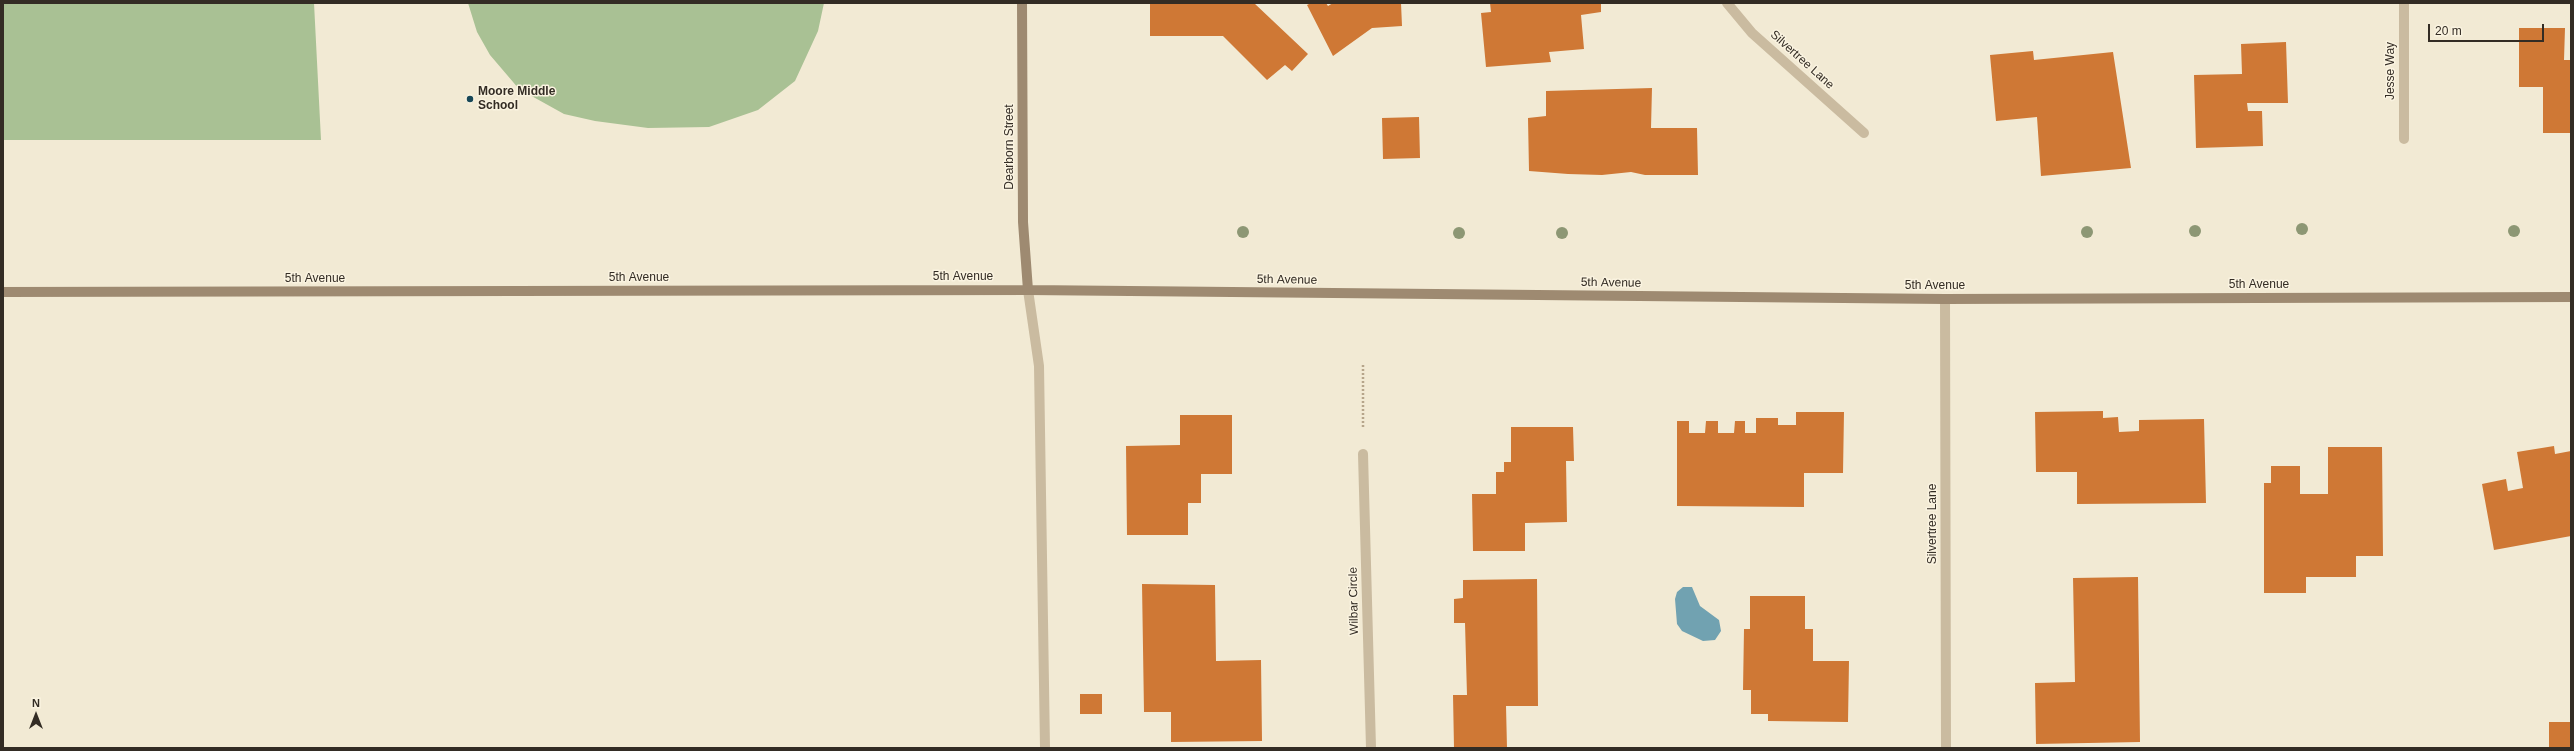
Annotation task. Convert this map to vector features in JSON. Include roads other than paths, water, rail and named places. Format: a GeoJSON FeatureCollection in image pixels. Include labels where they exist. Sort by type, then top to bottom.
{"type":"FeatureCollection","features":[{"type":"Feature","properties":{"kind":"main road","name":"Dearborn Street"},"geometry":{"type":"LineString","coordinates":[[1022,3],[1023,222],[1028,290]]}},
{"type":"Feature","properties":{"kind":"main road","name":"5th Avenue"},"geometry":{"type":"LineString","coordinates":[[3,292],[1028,290],[1946,299],[2571,297]]}},
{"type":"Feature","properties":{"kind":"street","name":"Silvertree Lane"},"geometry":{"type":"LineString","coordinates":[[1727,3],[1752,33],[1864,133]]}},
{"type":"Feature","properties":{"kind":"street","name":"Jesse Way"},"geometry":{"type":"LineString","coordinates":[[2404,3],[2404,139]]}},
{"type":"Feature","properties":{"kind":"street"},"geometry":{"type":"LineString","coordinates":[[1028,290],[1039,366],[1045,748]]}},
{"type":"Feature","properties":{"kind":"street","name":"Silvertree Lane"},"geometry":{"type":"LineString","coordinates":[[1946,299],[1946,748]]}},
{"type":"Feature","properties":{"kind":"street","name":"Wilbar Circle"},"geometry":{"type":"LineString","coordinates":[[1363,454],[1371,748]]}},
{"type":"Feature","properties":{"kind":"water"},"geometry":{"type":"Polygon","coordinates":[[[1683,587],[1692,587],[1700,606],[1719,620],[1721,631],[1715,640],[1703,641],[1682,631],[1677,624],[1675,599],[1677,592],[1683,587]]]}},
{"type":"Feature","properties":{"kind":"place","name":"Moore Middle School"},"geometry":{"type":"Point","coordinates":[470,99]}}]}
